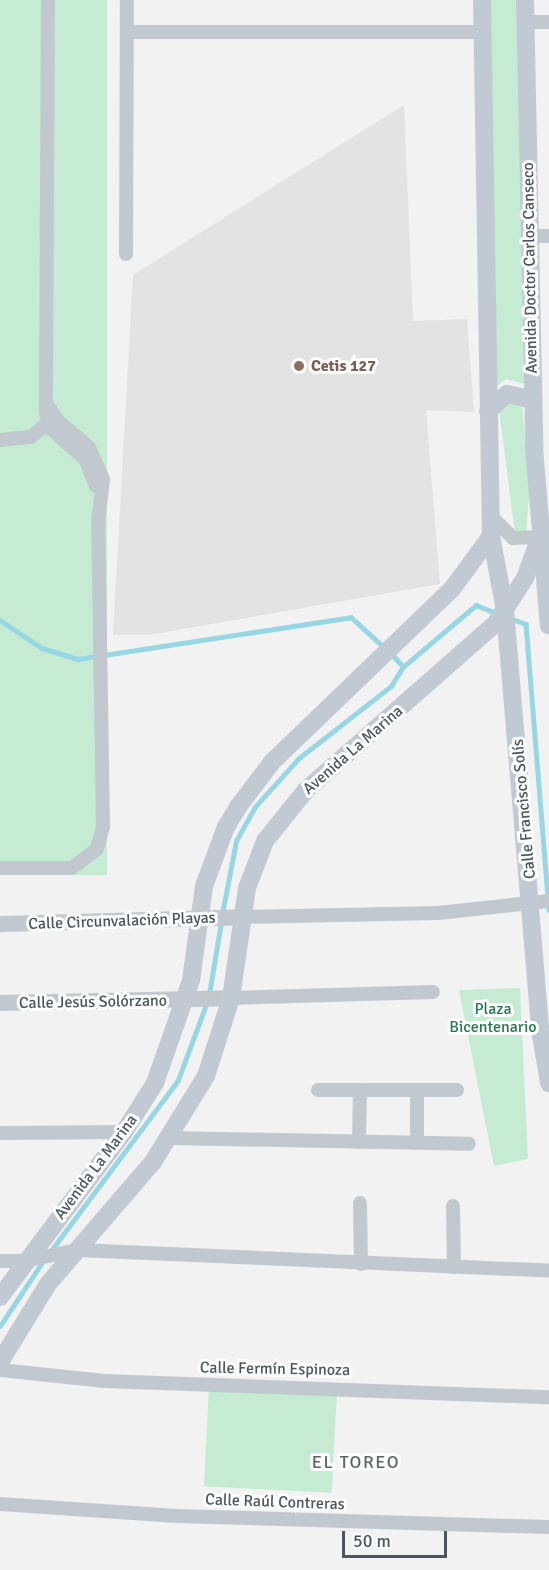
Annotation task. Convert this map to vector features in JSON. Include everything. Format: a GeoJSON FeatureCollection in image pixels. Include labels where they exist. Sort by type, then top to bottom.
{"type":"FeatureCollection","features":[{"type":"Feature","properties":{"kind":"main road"},"geometry":{"type":"LineString","coordinates":[[482,0],[491,536]]}},
{"type":"Feature","properties":{"kind":"main road","name":"Avenida Doctor Carlos Canseco"},"geometry":{"type":"LineString","coordinates":[[525,0],[533,400],[541,448],[544,537]]}},
{"type":"Feature","properties":{"kind":"main road"},"geometry":{"type":"LineString","coordinates":[[488,411],[507,394],[533,400]]}},
{"type":"Feature","properties":{"kind":"main road","name":"Avenida La Marina"},"geometry":{"type":"LineString","coordinates":[[0,1297],[24,1261],[124,1132],[155,1083],[185,1000],[211,863],[226,827],[255,782],[439,603],[491,536]]}},
{"type":"Feature","properties":{"kind":"main road","name":"Calle Francisco Solís"},"geometry":{"type":"LineString","coordinates":[[491,536],[506,616],[540,901],[541,1035],[549,1083]]}},
{"type":"Feature","properties":{"kind":"main road"},"geometry":{"type":"LineString","coordinates":[[544,537],[549,625]]}},
{"type":"Feature","properties":{"kind":"main road","name":"Avenida La Marina"},"geometry":{"type":"LineString","coordinates":[[0,1362],[48,1284],[77,1250],[99,1229],[170,1138],[206,1076],[231,998],[254,866],[280,819],[306,790],[506,616],[544,537]]}},
{"type":"Feature","properties":{"kind":"street"},"geometry":{"type":"LineString","coordinates":[[0,868],[50,867],[71,859],[88,845],[100,806],[100,494],[86,459],[52,421],[47,405],[48,0]]}},
{"type":"Feature","properties":{"kind":"street"},"geometry":{"type":"LineString","coordinates":[[126,254],[127,0]]}},
{"type":"Feature","properties":{"kind":"street"},"geometry":{"type":"LineString","coordinates":[[524,22],[549,22]]}},
{"type":"Feature","properties":{"kind":"street"},"geometry":{"type":"LineString","coordinates":[[127,32],[481,32]]}},
{"type":"Feature","properties":{"kind":"street"},"geometry":{"type":"LineString","coordinates":[[528,236],[549,236]]}},
{"type":"Feature","properties":{"kind":"street"},"geometry":{"type":"LineString","coordinates":[[0,440],[31,436],[52,421]]}},
{"type":"Feature","properties":{"kind":"street"},"geometry":{"type":"LineString","coordinates":[[492,517],[513,538],[544,537]]}},
{"type":"Feature","properties":{"kind":"street"},"geometry":{"type":"LineString","coordinates":[[244,917],[438,913],[540,901]]}},
{"type":"Feature","properties":{"kind":"street","name":"Calle Circunvalación Playas"},"geometry":{"type":"LineString","coordinates":[[0,924],[244,917]]}},
{"type":"Feature","properties":{"kind":"street"},"geometry":{"type":"LineString","coordinates":[[185,1000],[433,992]]}},
{"type":"Feature","properties":{"kind":"street","name":"Calle Jesús Solórzano"},"geometry":{"type":"LineString","coordinates":[[0,1003],[185,1000]]}},
{"type":"Feature","properties":{"kind":"street"},"geometry":{"type":"LineString","coordinates":[[318,1090],[417,1092],[457,1090]]}},
{"type":"Feature","properties":{"kind":"street"},"geometry":{"type":"LineString","coordinates":[[359,1142],[360,1091]]}},
{"type":"Feature","properties":{"kind":"street"},"geometry":{"type":"LineString","coordinates":[[417,1092],[417,1143]]}},
{"type":"Feature","properties":{"kind":"street"},"geometry":{"type":"LineString","coordinates":[[0,1133],[124,1132]]}},
{"type":"Feature","properties":{"kind":"street"},"geometry":{"type":"LineString","coordinates":[[170,1138],[469,1144]]}},
{"type":"Feature","properties":{"kind":"street"},"geometry":{"type":"LineString","coordinates":[[360,1203],[361,1264]]}},
{"type":"Feature","properties":{"kind":"street"},"geometry":{"type":"LineString","coordinates":[[453,1206],[454,1267]]}},
{"type":"Feature","properties":{"kind":"street"},"geometry":{"type":"LineString","coordinates":[[0,1261],[24,1261],[77,1250],[164,1256],[245,1255],[361,1264],[549,1271]]}},
{"type":"Feature","properties":{"kind":"street","name":"Calle Fermín Espinoza"},"geometry":{"type":"LineString","coordinates":[[0,1370],[104,1381],[549,1397]]}},
{"type":"Feature","properties":{"kind":"street","name":"Calle Raúl Contreras"},"geometry":{"type":"LineString","coordinates":[[0,1504],[177,1516],[549,1527]]}},
{"type":"Feature","properties":{"kind":"shaded area","name":"Cetis 127"},"geometry":{"type":"Polygon","coordinates":[[[404,105],[413,321],[467,319],[474,412],[426,410],[440,584],[149,635],[113,635],[133,275],[404,105]]]}},
{"type":"Feature","properties":{"kind":"green space"},"geometry":{"type":"Polygon","coordinates":[[[0,0],[107,0],[107,875],[0,875],[0,0]]]}},
{"type":"Feature","properties":{"kind":"green space"},"geometry":{"type":"Polygon","coordinates":[[[490,0],[519,0],[524,384],[506,379],[496,387],[490,0]]]}},
{"type":"Feature","properties":{"kind":"green space"},"geometry":{"type":"Polygon","coordinates":[[[507,400],[522,405],[530,486],[526,533],[515,533],[499,410],[507,400]]]}},
{"type":"Feature","properties":{"kind":"green space","name":"Plaza Bicentenario"},"geometry":{"type":"Polygon","coordinates":[[[520,988],[528,1159],[494,1166],[459,990],[520,988]]]}},
{"type":"Feature","properties":{"kind":"green space"},"geometry":{"type":"Polygon","coordinates":[[[209,1384],[337,1391],[332,1493],[204,1486],[209,1384]]]}},
{"type":"Feature","properties":{"kind":"waterway"},"geometry":{"type":"LineString","coordinates":[[403,667],[476,605],[496,613]]}},
{"type":"Feature","properties":{"kind":"waterway"},"geometry":{"type":"LineString","coordinates":[[0,620],[42,648],[78,659],[351,617],[385,648]]}},
{"type":"Feature","properties":{"kind":"waterway"},"geometry":{"type":"LineString","coordinates":[[510,618],[526,624],[549,910]]}},
{"type":"Feature","properties":{"kind":"waterway"},"geometry":{"type":"LineString","coordinates":[[222,914],[236,841],[254,808],[299,758],[391,686],[403,667],[391,654]]}},
{"type":"Feature","properties":{"kind":"waterway"},"geometry":{"type":"LineString","coordinates":[[209,994],[221,922]]}},
{"type":"Feature","properties":{"kind":"waterway"},"geometry":{"type":"LineString","coordinates":[[50,1252],[178,1080],[207,1002]]}},
{"type":"Feature","properties":{"kind":"waterway"},"geometry":{"type":"LineString","coordinates":[[0,1326],[43,1261]]}},
{"type":"Feature","properties":{"kind":"place","name":"Cetis 127"},"geometry":{"type":"Point","coordinates":[299,366]}},
{"type":"Feature","properties":{"kind":"district","name":"EL TOREO"},"geometry":{"type":"Point","coordinates":[356,1462]}}]}
